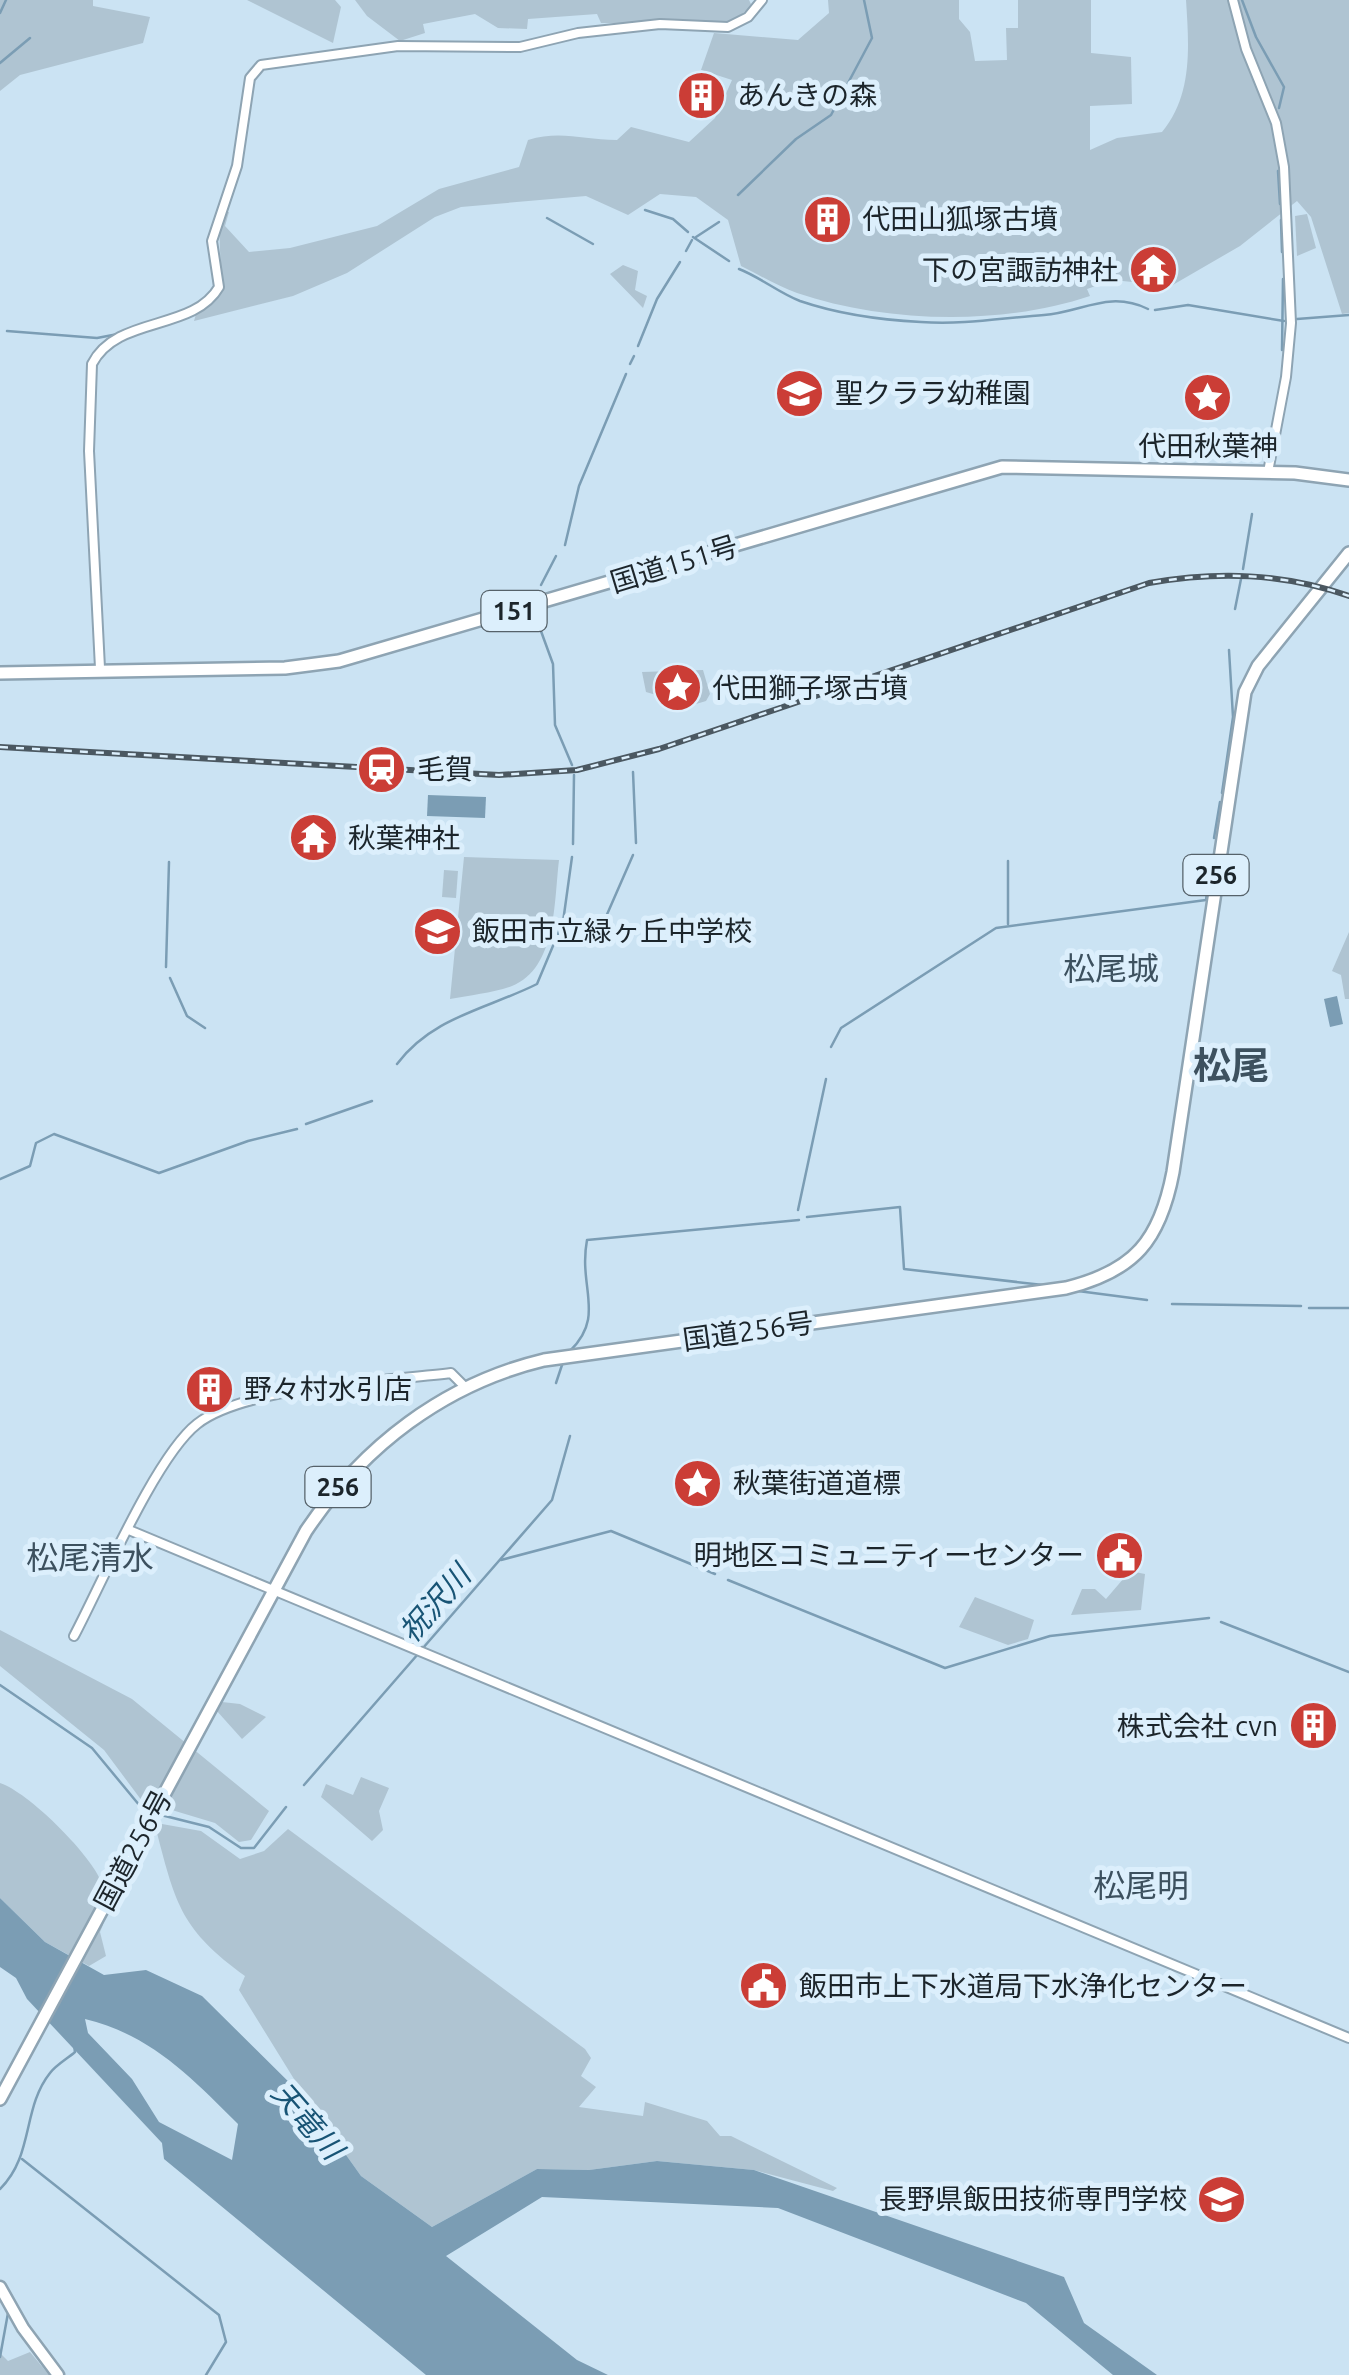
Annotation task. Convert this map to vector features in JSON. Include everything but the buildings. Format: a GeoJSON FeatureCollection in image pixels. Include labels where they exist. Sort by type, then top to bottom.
{"type":"FeatureCollection","features":[{"type":"Feature","properties":{"kind":"highway","name":"国道151号"},"geometry":{"type":"LineString","coordinates":[[0,673],[100,668],[285,668],[352,658],[1002,467],[1268,472],[1349,480]]}},
{"type":"Feature","properties":{"kind":"highway","name":"国道256号"},"geometry":{"type":"LineString","coordinates":[[0,2099],[306,1531],[352,1471],[419,1414],[500,1371],[568,1357],[1066,1288],[1107,1275],[1138,1253],[1157,1229],[1168,1200],[1245,692],[1258,666],[1349,553]]}},
{"type":"Feature","properties":{"kind":"main road"},"geometry":{"type":"LineString","coordinates":[[0,2286],[22,2328],[58,2375]]}},
{"type":"Feature","properties":{"kind":"street"},"geometry":{"type":"LineString","coordinates":[[100,668],[89,451],[92,364],[119,339],[199,309],[218,287],[212,240],[237,166],[250,78],[255,70],[261,65],[398,46],[514,48],[578,33],[660,24],[728,28],[748,17],[762,0]]}},
{"type":"Feature","properties":{"kind":"street"},"geometry":{"type":"LineString","coordinates":[[1233,0],[1246,49],[1276,123],[1284,167],[1291,296],[1287,369],[1268,472]]}},
{"type":"Feature","properties":{"kind":"street"},"geometry":{"type":"LineString","coordinates":[[74,1636],[173,1449],[196,1424],[227,1407],[450,1372],[465,1387]]}},
{"type":"Feature","properties":{"kind":"street"},"geometry":{"type":"LineString","coordinates":[[129,1530],[1349,2038]]}},
{"type":"Feature","properties":{"kind":"shaded area"},"geometry":{"type":"Polygon","coordinates":[[[0,0],[93,0],[93,6],[150,17],[143,43],[20,75],[0,91],[0,0]]]}},
{"type":"Feature","properties":{"kind":"shaded area"},"geometry":{"type":"Polygon","coordinates":[[[247,0],[335,0],[341,7],[333,43],[247,0]]]}},
{"type":"Feature","properties":{"kind":"shaded area"},"geometry":{"type":"Polygon","coordinates":[[[355,0],[749,0],[752,6],[730,23],[601,23],[597,14],[528,19],[527,29],[498,28],[475,14],[423,24],[425,33],[400,41],[367,16],[355,0]]]}},
{"type":"Feature","properties":{"kind":"shaded area"},"geometry":{"type":"Polygon","coordinates":[[[828,0],[959,0],[959,19],[970,32],[975,61],[1007,60],[1006,28],[1018,28],[1018,0],[1091,0],[1091,53],[1131,57],[1132,104],[1090,106],[1090,150],[1117,138],[1162,132],[1172,118],[1187,69],[1186,0],[1349,0],[1349,313],[1342,314],[1311,217],[1297,201],[1240,246],[1171,286],[1113,280],[1087,289],[1090,296],[1056,306],[944,317],[868,310],[790,290],[741,266],[728,220],[696,197],[660,194],[628,215],[586,196],[461,207],[435,217],[347,273],[293,296],[194,321],[196,314],[210,305],[221,283],[220,227],[224,212],[229,212],[225,226],[249,252],[290,248],[377,226],[439,189],[519,167],[528,140],[562,136],[617,140],[631,127],[689,142],[715,118],[732,80],[701,70],[714,33],[798,40],[829,13],[828,0]]]}},
{"type":"Feature","properties":{"kind":"shaded area"},"geometry":{"type":"Polygon","coordinates":[[[1307,214],[1316,248],[1297,256],[1295,216],[1307,214]]]}},
{"type":"Feature","properties":{"kind":"shaded area"},"geometry":{"type":"Polygon","coordinates":[[[623,265],[638,271],[635,290],[647,296],[643,308],[610,274],[623,265]]]}},
{"type":"Feature","properties":{"kind":"shaded area"},"geometry":{"type":"Polygon","coordinates":[[[703,670],[710,694],[706,701],[686,707],[668,693],[663,697],[646,692],[642,672],[703,670]]]}},
{"type":"Feature","properties":{"kind":"shaded area"},"geometry":{"type":"Polygon","coordinates":[[[464,857],[559,860],[556,894],[545,949],[527,977],[505,988],[450,999],[464,857]]]}},
{"type":"Feature","properties":{"kind":"shaded area"},"geometry":{"type":"Polygon","coordinates":[[[444,870],[458,871],[456,898],[442,897],[444,870]]]}},
{"type":"Feature","properties":{"kind":"shaded area"},"geometry":{"type":"Polygon","coordinates":[[[1349,932],[1349,999],[1345,999],[1341,975],[1332,971],[1349,932]]]}},
{"type":"Feature","properties":{"kind":"shaded area"},"geometry":{"type":"Polygon","coordinates":[[[1130,1571],[1145,1574],[1141,1610],[1071,1615],[1082,1589],[1095,1589],[1106,1599],[1130,1571]]]}},
{"type":"Feature","properties":{"kind":"shaded area"},"geometry":{"type":"Polygon","coordinates":[[[975,1597],[1034,1620],[1028,1639],[1008,1645],[959,1627],[975,1597]]]}},
{"type":"Feature","properties":{"kind":"shaded area"},"geometry":{"type":"Polygon","coordinates":[[[0,1630],[132,1699],[269,1811],[251,1840],[239,1842],[215,1823],[142,1801],[104,1750],[0,1666],[0,1630]]]}},
{"type":"Feature","properties":{"kind":"shaded area"},"geometry":{"type":"Polygon","coordinates":[[[222,1702],[240,1704],[266,1717],[242,1739],[216,1710],[222,1702]]]}},
{"type":"Feature","properties":{"kind":"shaded area"},"geometry":{"type":"Polygon","coordinates":[[[361,1777],[389,1788],[379,1811],[383,1830],[372,1841],[321,1797],[326,1784],[353,1795],[361,1777]]]}},
{"type":"Feature","properties":{"kind":"shaded area"},"geometry":{"type":"Polygon","coordinates":[[[0,1783],[26,1798],[56,1824],[100,1879],[106,1906],[100,1932],[106,1956],[89,1966],[45,1942],[0,1898],[0,1783]]]}},
{"type":"Feature","properties":{"kind":"shaded area"},"geometry":{"type":"Polygon","coordinates":[[[162,1824],[201,1831],[240,1859],[264,1851],[288,1829],[585,2049],[591,2058],[581,2076],[596,2087],[579,2107],[643,2116],[645,2102],[707,2121],[720,2136],[731,2136],[837,2188],[833,2191],[754,2170],[657,2161],[589,2170],[537,2169],[432,2227],[361,2176],[307,2100],[239,1990],[245,1976],[207,1945],[184,1915],[157,1833],[162,1824]]]}},
{"type":"Feature","properties":{"kind":"shaded area"},"geometry":{"type":"Polygon","coordinates":[[[30,2352],[49,2375],[0,2375],[0,2353],[8,2361],[30,2352]]]}},
{"type":"Feature","properties":{"kind":"water"},"geometry":{"type":"Polygon","coordinates":[[[428,795],[486,797],[485,818],[427,816],[428,795]]]}},
{"type":"Feature","properties":{"kind":"water"},"geometry":{"type":"Polygon","coordinates":[[[1337,996],[1343,1024],[1330,1027],[1324,999],[1337,996]]]}},
{"type":"Feature","properties":{"kind":"water","name":"天竜川"},"geometry":{"type":"Polygon","coordinates":[[[0,1898],[45,1942],[104,1975],[146,1970],[202,1996],[307,2100],[361,2176],[432,2227],[537,2169],[589,2170],[657,2161],[754,2170],[1064,2277],[1084,2323],[1157,2375],[1113,2375],[1026,2303],[778,2208],[542,2197],[446,2256],[577,2360],[608,2375],[426,2375],[164,2159],[162,2143],[27,1999],[16,1978],[0,1967],[0,1898]],[[85,2019],[88,2033],[132,2079],[159,2122],[232,2160],[238,2124],[169,2060],[109,2026],[85,2019]]]}},
{"type":"Feature","properties":{"kind":"waterway"},"geometry":{"type":"LineString","coordinates":[[0,13],[6,0]]}},
{"type":"Feature","properties":{"kind":"waterway"},"geometry":{"type":"LineString","coordinates":[[738,195],[796,139],[831,115],[872,38],[864,0]]}},
{"type":"Feature","properties":{"kind":"waterway"},"geometry":{"type":"LineString","coordinates":[[1242,0],[1256,37],[1284,87],[1279,108]]}},
{"type":"Feature","properties":{"kind":"waterway"},"geometry":{"type":"LineString","coordinates":[[0,63],[30,38]]}},
{"type":"Feature","properties":{"kind":"waterway"},"geometry":{"type":"LineString","coordinates":[[1278,171],[1280,204]]}},
{"type":"Feature","properties":{"kind":"waterway"},"geometry":{"type":"LineString","coordinates":[[645,210],[673,219],[688,232]]}},
{"type":"Feature","properties":{"kind":"waterway"},"geometry":{"type":"LineString","coordinates":[[547,218],[593,244]]}},
{"type":"Feature","properties":{"kind":"waterway"},"geometry":{"type":"LineString","coordinates":[[1281,220],[1282,252]]}},
{"type":"Feature","properties":{"kind":"waterway"},"geometry":{"type":"LineString","coordinates":[[696,237],[719,222]]}},
{"type":"Feature","properties":{"kind":"waterway"},"geometry":{"type":"LineString","coordinates":[[693,237],[729,261]]}},
{"type":"Feature","properties":{"kind":"waterway"},"geometry":{"type":"LineString","coordinates":[[686,251],[692,240]]}},
{"type":"Feature","properties":{"kind":"waterway"},"geometry":{"type":"LineString","coordinates":[[638,346],[657,299],[680,262]]}},
{"type":"Feature","properties":{"kind":"waterway"},"geometry":{"type":"LineString","coordinates":[[739,269],[800,301],[891,320],[982,321],[1058,313],[1108,302],[1148,309]]}},
{"type":"Feature","properties":{"kind":"waterway"},"geometry":{"type":"LineString","coordinates":[[1282,350],[1283,279]]}},
{"type":"Feature","properties":{"kind":"waterway"},"geometry":{"type":"LineString","coordinates":[[1155,310],[1188,305],[1284,321]]}},
{"type":"Feature","properties":{"kind":"waterway"},"geometry":{"type":"LineString","coordinates":[[1297,319],[1349,315]]}},
{"type":"Feature","properties":{"kind":"waterway"},"geometry":{"type":"LineString","coordinates":[[7,331],[97,338],[118,334]]}},
{"type":"Feature","properties":{"kind":"waterway"},"geometry":{"type":"LineString","coordinates":[[630,364],[634,356]]}},
{"type":"Feature","properties":{"kind":"waterway"},"geometry":{"type":"LineString","coordinates":[[565,545],[579,486],[626,374]]}},
{"type":"Feature","properties":{"kind":"waterway"},"geometry":{"type":"LineString","coordinates":[[1243,569],[1252,514]]}},
{"type":"Feature","properties":{"kind":"waterway"},"geometry":{"type":"LineString","coordinates":[[541,585],[556,556]]}},
{"type":"Feature","properties":{"kind":"waterway"},"geometry":{"type":"LineString","coordinates":[[1235,609],[1241,579]]}},
{"type":"Feature","properties":{"kind":"waterway"},"geometry":{"type":"LineString","coordinates":[[534,612],[553,664],[555,725],[572,765]]}},
{"type":"Feature","properties":{"kind":"waterway"},"geometry":{"type":"LineString","coordinates":[[1222,793],[1233,717],[1229,650]]}},
{"type":"Feature","properties":{"kind":"waterway"},"geometry":{"type":"LineString","coordinates":[[633,772],[636,843]]}},
{"type":"Feature","properties":{"kind":"waterway"},"geometry":{"type":"LineString","coordinates":[[573,844],[574,775]]}},
{"type":"Feature","properties":{"kind":"waterway"},"geometry":{"type":"LineString","coordinates":[[1214,838],[1220,802]]}},
{"type":"Feature","properties":{"kind":"waterway"},"geometry":{"type":"LineString","coordinates":[[571,929],[605,919],[633,855]]}},
{"type":"Feature","properties":{"kind":"waterway"},"geometry":{"type":"LineString","coordinates":[[397,1064],[411,1048],[443,1025],[537,984],[563,922],[572,857]]}},
{"type":"Feature","properties":{"kind":"waterway"},"geometry":{"type":"LineString","coordinates":[[1008,861],[1008,924]]}},
{"type":"Feature","properties":{"kind":"waterway"},"geometry":{"type":"LineString","coordinates":[[166,967],[169,862]]}},
{"type":"Feature","properties":{"kind":"waterway"},"geometry":{"type":"LineString","coordinates":[[831,1047],[841,1028],[996,928],[1206,900],[1211,864]]}},
{"type":"Feature","properties":{"kind":"waterway"},"geometry":{"type":"LineString","coordinates":[[170,978],[187,1016],[205,1028]]}},
{"type":"Feature","properties":{"kind":"waterway"},"geometry":{"type":"LineString","coordinates":[[798,1210],[826,1079]]}},
{"type":"Feature","properties":{"kind":"waterway"},"geometry":{"type":"LineString","coordinates":[[306,1124],[372,1101]]}},
{"type":"Feature","properties":{"kind":"waterway"},"geometry":{"type":"LineString","coordinates":[[0,1179],[30,1166],[36,1143],[54,1134],[159,1173],[248,1141],[297,1129]]}},
{"type":"Feature","properties":{"kind":"waterway"},"geometry":{"type":"LineString","coordinates":[[807,1217],[900,1207],[904,1269],[1043,1285]]}},
{"type":"Feature","properties":{"kind":"waterway","name":"祝沢川"},"geometry":{"type":"LineString","coordinates":[[570,1351],[581,1338],[589,1313],[587,1240],[799,1220]]}},
{"type":"Feature","properties":{"kind":"waterway"},"geometry":{"type":"LineString","coordinates":[[1078,1291],[1147,1300]]}},
{"type":"Feature","properties":{"kind":"waterway"},"geometry":{"type":"LineString","coordinates":[[1172,1304],[1301,1306]]}},
{"type":"Feature","properties":{"kind":"waterway"},"geometry":{"type":"LineString","coordinates":[[1309,1308],[1349,1308]]}},
{"type":"Feature","properties":{"kind":"waterway","name":"祝沢川"},"geometry":{"type":"LineString","coordinates":[[556,1383],[563,1362]]}},
{"type":"Feature","properties":{"kind":"waterway","name":"祝沢川"},"geometry":{"type":"LineString","coordinates":[[423,1648],[552,1500],[570,1436]]}},
{"type":"Feature","properties":{"kind":"waterway"},"geometry":{"type":"LineString","coordinates":[[501,1560],[611,1531],[715,1574]]}},
{"type":"Feature","properties":{"kind":"waterway"},"geometry":{"type":"LineString","coordinates":[[728,1580],[945,1668],[1050,1636],[1209,1618]]}},
{"type":"Feature","properties":{"kind":"waterway"},"geometry":{"type":"LineString","coordinates":[[1221,1622],[1349,1672]]}},
{"type":"Feature","properties":{"kind":"waterway","name":"祝沢川"},"geometry":{"type":"LineString","coordinates":[[304,1785],[418,1654]]}},
{"type":"Feature","properties":{"kind":"waterway","name":"祝沢川"},"geometry":{"type":"LineString","coordinates":[[0,1685],[92,1748],[140,1806],[149,1810]]}},
{"type":"Feature","properties":{"kind":"waterway","name":"祝沢川"},"geometry":{"type":"LineString","coordinates":[[161,1815],[209,1827],[241,1848],[254,1848],[286,1807]]}},
{"type":"Feature","properties":{"kind":"waterway"},"geometry":{"type":"LineString","coordinates":[[0,2189],[18,2162],[41,2087],[52,2070],[75,2052],[74,2045]]}},
{"type":"Feature","properties":{"kind":"waterway"},"geometry":{"type":"LineString","coordinates":[[22,2159],[219,2315],[226,2342],[206,2375]]}},
{"type":"Feature","properties":{"kind":"waterway"},"geometry":{"type":"LineString","coordinates":[[0,2357],[8,2313],[4,2305]]}},
{"type":"Feature","properties":{"kind":"railway"},"geometry":{"type":"LineString","coordinates":[[0,747],[499,775],[577,770],[659,749],[1149,583],[1250,576],[1349,596]]}},
{"type":"Feature","properties":{"kind":"place","name":"あんきの森"},"geometry":{"type":"Point","coordinates":[702,95]}},
{"type":"Feature","properties":{"kind":"place","name":"代田山狐塚古墳"},"geometry":{"type":"Point","coordinates":[827,219]}},
{"type":"Feature","properties":{"kind":"place","name":"下の宮諏訪神社"},"geometry":{"type":"Point","coordinates":[1153,270]}},
{"type":"Feature","properties":{"kind":"place","name":"聖クララ幼稚園"},"geometry":{"type":"Point","coordinates":[800,393]}},
{"type":"Feature","properties":{"kind":"place","name":"代田秋葉神"},"geometry":{"type":"Point","coordinates":[1208,398]}},
{"type":"Feature","properties":{"kind":"place","name":"代田獅子塚古墳"},"geometry":{"type":"Point","coordinates":[677,688]}},
{"type":"Feature","properties":{"kind":"place","name":"毛賀"},"geometry":{"type":"Point","coordinates":[382,769]}},
{"type":"Feature","properties":{"kind":"place","name":"秋葉神社"},"geometry":{"type":"Point","coordinates":[313,838]}},
{"type":"Feature","properties":{"kind":"place","name":"飯田市立緑ヶ丘中学校"},"geometry":{"type":"Point","coordinates":[437,931]}},
{"type":"Feature","properties":{"kind":"place","name":"野々村水引店"},"geometry":{"type":"Point","coordinates":[209,1389]}},
{"type":"Feature","properties":{"kind":"place","name":"秋葉街道道標"},"geometry":{"type":"Point","coordinates":[698,1483]}},
{"type":"Feature","properties":{"kind":"place","name":"明地区コミュニティーセンター"},"geometry":{"type":"Point","coordinates":[1119,1555]}},
{"type":"Feature","properties":{"kind":"place","name":"株式会社 cvn"},"geometry":{"type":"Point","coordinates":[1313,1726]}},
{"type":"Feature","properties":{"kind":"place","name":"飯田市上下水道局下水浄化センター"},"geometry":{"type":"Point","coordinates":[764,1986]}},
{"type":"Feature","properties":{"kind":"place","name":"長野県飯田技術専門学校"},"geometry":{"type":"Point","coordinates":[1222,2199]}},
{"type":"Feature","properties":{"kind":"district","name":"松尾城"},"geometry":{"type":"Point","coordinates":[1111,969]}},
{"type":"Feature","properties":{"kind":"district","name":"松尾"},"geometry":{"type":"Point","coordinates":[1231,1066]}},
{"type":"Feature","properties":{"kind":"district","name":"松尾清水"},"geometry":{"type":"Point","coordinates":[90,1558]}},
{"type":"Feature","properties":{"kind":"district","name":"松尾明"},"geometry":{"type":"Point","coordinates":[1141,1886]}}]}
